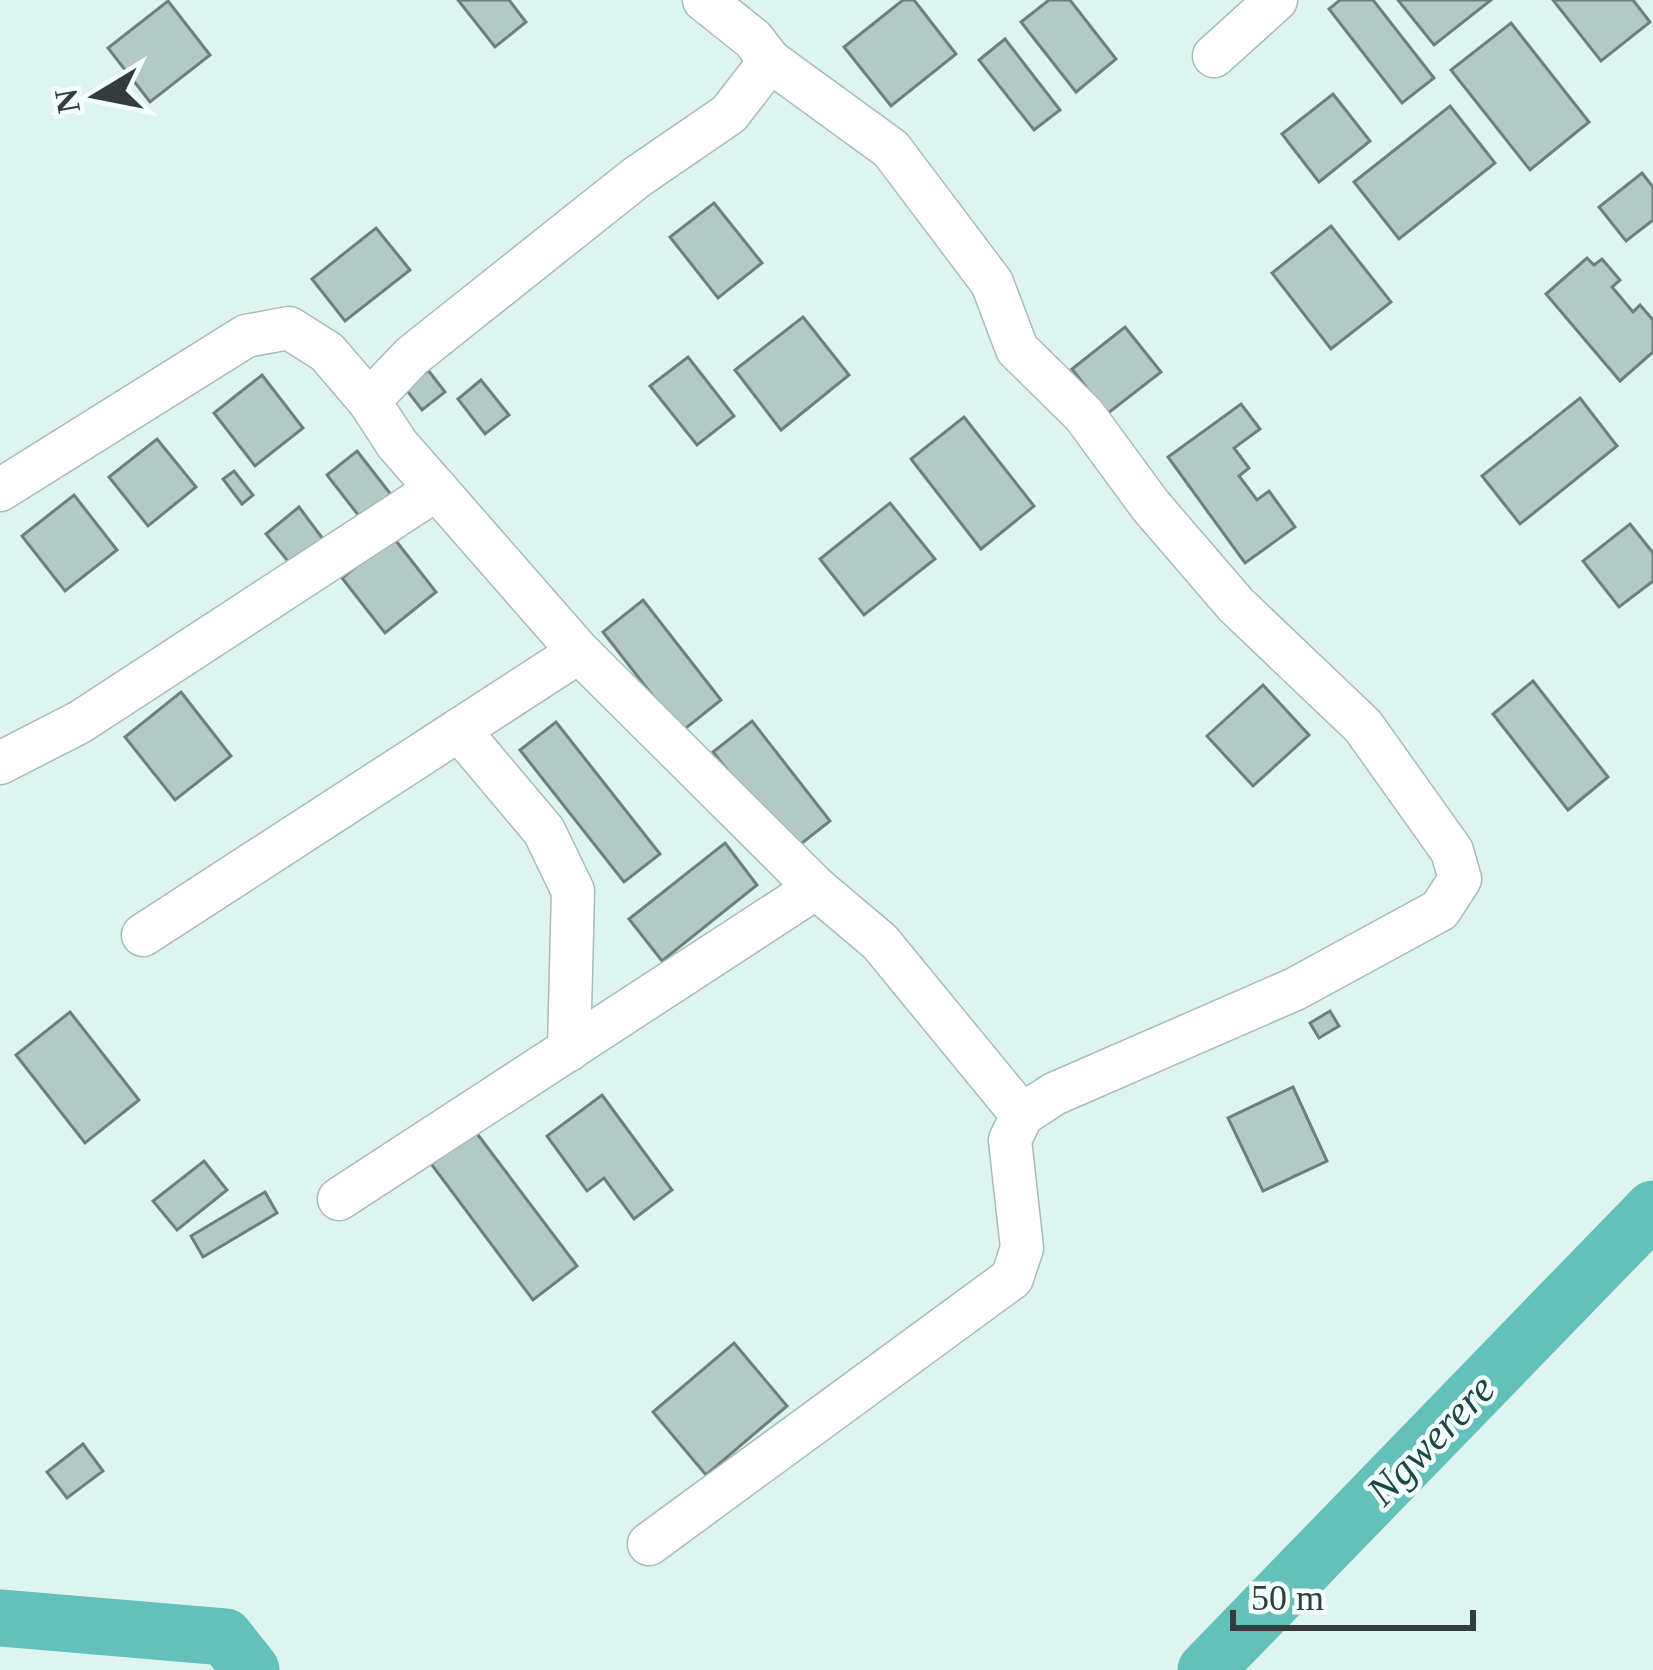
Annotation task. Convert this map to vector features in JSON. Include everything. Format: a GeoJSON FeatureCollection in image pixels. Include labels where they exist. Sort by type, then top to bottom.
{"type":"FeatureCollection","features":[{"type":"Feature","properties":{"kind":"street"},"geometry":{"type":"LineString","coordinates":[[649,1544],[1012,1278],[1022,1249],[1010,1140],[1022,1115],[1054,1094],[1316,977],[1440,910],[1460,879],[1452,851],[1364,727],[1236,605],[1150,505],[1084,416],[1017,349],[992,283],[890,149],[770,61],[753,39],[704,0]]}},
{"type":"Feature","properties":{"kind":"street"},"geometry":{"type":"LineString","coordinates":[[1214,56],[1276,0]]}},
{"type":"Feature","properties":{"kind":"street"},"geometry":{"type":"LineString","coordinates":[[369,401],[431,341],[637,177],[729,114],[770,61]]}},
{"type":"Feature","properties":{"kind":"street"},"geometry":{"type":"LineString","coordinates":[[0,490],[246,336],[290,328],[327,352],[397,443],[579,652],[816,888],[880,943],[1022,1115]]}},
{"type":"Feature","properties":{"kind":"street"},"geometry":{"type":"LineString","coordinates":[[0,763],[80,722],[437,489]]}},
{"type":"Feature","properties":{"kind":"street"},"geometry":{"type":"LineString","coordinates":[[143,935],[579,652]]}},
{"type":"Feature","properties":{"kind":"street"},"geometry":{"type":"LineString","coordinates":[[459,730],[544,831],[573,892],[569,1050]]}},
{"type":"Feature","properties":{"kind":"street"},"geometry":{"type":"LineString","coordinates":[[339,1199],[816,888]]}},
{"type":"Feature","properties":{"kind":"building"},"geometry":{"type":"Polygon","coordinates":[[[458,0],[509,0],[526,22],[495,47],[458,0]]]}},
{"type":"Feature","properties":{"kind":"building"},"geometry":{"type":"Polygon","coordinates":[[[903,0],[914,0],[956,54],[891,106],[844,47],[903,0]]]}},
{"type":"Feature","properties":{"kind":"building"},"geometry":{"type":"Polygon","coordinates":[[[1049,0],[1070,0],[1116,59],[1076,92],[1021,22],[1049,0]]]}},
{"type":"Feature","properties":{"kind":"building"},"geometry":{"type":"Polygon","coordinates":[[[1340,0],[1373,0],[1434,78],[1402,103],[1329,9],[1340,0]]]}},
{"type":"Feature","properties":{"kind":"building"},"geometry":{"type":"Polygon","coordinates":[[[1398,0],[1491,0],[1434,45],[1398,0]]]}},
{"type":"Feature","properties":{"kind":"building"},"geometry":{"type":"Polygon","coordinates":[[[1553,0],[1633,0],[1650,22],[1601,61],[1553,0]]]}},
{"type":"Feature","properties":{"kind":"building"},"geometry":{"type":"Polygon","coordinates":[[[168,1],[210,55],[150,102],[108,48],[168,1]]]}},
{"type":"Feature","properties":{"kind":"building"},"geometry":{"type":"Polygon","coordinates":[[[1511,23],[1589,122],[1530,170],[1451,70],[1511,23]]]}},
{"type":"Feature","properties":{"kind":"building"},"geometry":{"type":"Polygon","coordinates":[[[1005,39],[1060,110],[1034,130],[979,60],[1005,39]]]}},
{"type":"Feature","properties":{"kind":"building"},"geometry":{"type":"Polygon","coordinates":[[[1333,94],[1370,141],[1319,182],[1282,134],[1333,94]]]}},
{"type":"Feature","properties":{"kind":"building"},"geometry":{"type":"Polygon","coordinates":[[[1450,106],[1495,163],[1399,239],[1354,182],[1450,106]]]}},
{"type":"Feature","properties":{"kind":"building"},"geometry":{"type":"Polygon","coordinates":[[[1642,173],[1653,187],[1653,220],[1626,241],[1599,207],[1642,173]]]}},
{"type":"Feature","properties":{"kind":"building"},"geometry":{"type":"Polygon","coordinates":[[[714,203],[762,263],[718,298],[670,237],[714,203]]]}},
{"type":"Feature","properties":{"kind":"building"},"geometry":{"type":"Polygon","coordinates":[[[1331,226],[1391,302],[1331,349],[1272,273],[1331,226]]]}},
{"type":"Feature","properties":{"kind":"building"},"geometry":{"type":"Polygon","coordinates":[[[376,228],[410,270],[345,321],[312,279],[376,228]]]}},
{"type":"Feature","properties":{"kind":"building"},"geometry":{"type":"Polygon","coordinates":[[[1587,258],[1594,265],[1602,259],[1620,280],[1612,287],[1633,312],[1640,305],[1653,320],[1653,352],[1620,381],[1546,294],[1587,258]]]}},
{"type":"Feature","properties":{"kind":"building"},"geometry":{"type":"Polygon","coordinates":[[[803,317],[849,375],[781,430],[735,370],[803,317]]]}},
{"type":"Feature","properties":{"kind":"building"},"geometry":{"type":"Polygon","coordinates":[[[1125,327],[1161,372],[1107,414],[1072,369],[1125,327]]]}},
{"type":"Feature","properties":{"kind":"building"},"geometry":{"type":"Polygon","coordinates":[[[688,357],[734,416],[697,445],[650,386],[688,357]]]}},
{"type":"Feature","properties":{"kind":"building"},"geometry":{"type":"Polygon","coordinates":[[[428,370],[445,392],[422,410],[405,388],[428,370]]]}},
{"type":"Feature","properties":{"kind":"building"},"geometry":{"type":"Polygon","coordinates":[[[262,375],[303,428],[255,466],[214,413],[262,375]]]}},
{"type":"Feature","properties":{"kind":"building"},"geometry":{"type":"Polygon","coordinates":[[[481,380],[509,415],[485,434],[458,399],[481,380]]]}},
{"type":"Feature","properties":{"kind":"building"},"geometry":{"type":"Polygon","coordinates":[[[1580,398],[1617,446],[1520,524],[1482,476],[1580,398]]]}},
{"type":"Feature","properties":{"kind":"building"},"geometry":{"type":"Polygon","coordinates":[[[1241,404],[1260,429],[1234,448],[1249,468],[1239,476],[1257,500],[1269,491],[1295,527],[1245,563],[1168,457],[1241,404]]]}},
{"type":"Feature","properties":{"kind":"building"},"geometry":{"type":"Polygon","coordinates":[[[964,417],[1034,506],[981,549],[911,459],[964,417]]]}},
{"type":"Feature","properties":{"kind":"building"},"geometry":{"type":"Polygon","coordinates":[[[157,439],[196,487],[148,526],[109,477],[157,439]]]}},
{"type":"Feature","properties":{"kind":"building"},"geometry":{"type":"Polygon","coordinates":[[[357,451],[396,501],[366,525],[327,475],[357,451]]]}},
{"type":"Feature","properties":{"kind":"building"},"geometry":{"type":"Polygon","coordinates":[[[234,471],[253,495],[242,504],[223,479],[234,471]]]}},
{"type":"Feature","properties":{"kind":"building"},"geometry":{"type":"Polygon","coordinates":[[[74,495],[117,550],[65,591],[22,536],[74,495]]]}},
{"type":"Feature","properties":{"kind":"building"},"geometry":{"type":"Polygon","coordinates":[[[890,503],[935,559],[864,615],[820,559],[890,503]]]}},
{"type":"Feature","properties":{"kind":"building"},"geometry":{"type":"Polygon","coordinates":[[[299,507],[323,539],[291,565],[266,534],[299,507]]]}},
{"type":"Feature","properties":{"kind":"building"},"geometry":{"type":"Polygon","coordinates":[[[1630,524],[1653,553],[1653,581],[1619,607],[1583,561],[1630,524]]]}},
{"type":"Feature","properties":{"kind":"building"},"geometry":{"type":"Polygon","coordinates":[[[393,537],[436,592],[385,633],[342,578],[393,537]]]}},
{"type":"Feature","properties":{"kind":"building"},"geometry":{"type":"Polygon","coordinates":[[[643,600],[721,700],[681,732],[603,632],[643,600]]]}},
{"type":"Feature","properties":{"kind":"building"},"geometry":{"type":"Polygon","coordinates":[[[1533,681],[1608,777],[1568,810],[1493,714],[1533,681]]]}},
{"type":"Feature","properties":{"kind":"building"},"geometry":{"type":"Polygon","coordinates":[[[1263,685],[1309,735],[1253,786],[1207,736],[1263,685]]]}},
{"type":"Feature","properties":{"kind":"building"},"geometry":{"type":"Polygon","coordinates":[[[181,692],[231,756],[175,800],[125,737],[181,692]]]}},
{"type":"Feature","properties":{"kind":"building"},"geometry":{"type":"Polygon","coordinates":[[[752,721],[830,821],[792,851],[713,752],[752,721]]]}},
{"type":"Feature","properties":{"kind":"building"},"geometry":{"type":"Polygon","coordinates":[[[556,722],[660,854],[624,882],[520,750],[556,722]]]}},
{"type":"Feature","properties":{"kind":"building"},"geometry":{"type":"Polygon","coordinates":[[[725,843],[757,885],[662,961],[629,919],[725,843]]]}},
{"type":"Feature","properties":{"kind":"building"},"geometry":{"type":"Polygon","coordinates":[[[1330,1011],[1339,1026],[1319,1038],[1310,1023],[1330,1011]]]}},
{"type":"Feature","properties":{"kind":"building"},"geometry":{"type":"Polygon","coordinates":[[[70,1012],[139,1100],[85,1143],[16,1055],[70,1012]]]}},
{"type":"Feature","properties":{"kind":"building"},"geometry":{"type":"Polygon","coordinates":[[[1293,1087],[1327,1161],[1263,1191],[1228,1118],[1293,1087]]]}},
{"type":"Feature","properties":{"kind":"building"},"geometry":{"type":"Polygon","coordinates":[[[602,1095],[672,1190],[634,1219],[604,1178],[587,1191],[547,1136],[602,1095]]]}},
{"type":"Feature","properties":{"kind":"building"},"geometry":{"type":"Polygon","coordinates":[[[472,1127],[577,1266],[533,1300],[429,1161],[472,1127]]]}},
{"type":"Feature","properties":{"kind":"building"},"geometry":{"type":"Polygon","coordinates":[[[204,1161],[227,1190],[177,1230],[153,1201],[204,1161]]]}},
{"type":"Feature","properties":{"kind":"building"},"geometry":{"type":"Polygon","coordinates":[[[265,1192],[277,1213],[203,1257],[191,1236],[265,1192]]]}},
{"type":"Feature","properties":{"kind":"building"},"geometry":{"type":"Polygon","coordinates":[[[734,1343],[787,1406],[706,1475],[653,1412],[734,1343]]]}},
{"type":"Feature","properties":{"kind":"building"},"geometry":{"type":"Polygon","coordinates":[[[83,1444],[103,1471],[67,1498],[47,1472],[83,1444]]]}},
{"type":"Feature","properties":{"kind":"waterway","name":"Ngwerere"},"geometry":{"type":"LineString","coordinates":[[1206,1670],[1653,1209]]}},
{"type":"Feature","properties":{"kind":"waterway","name":"Ngwerere"},"geometry":{"type":"LineString","coordinates":[[0,1618],[225,1637],[251,1670]]}}]}
